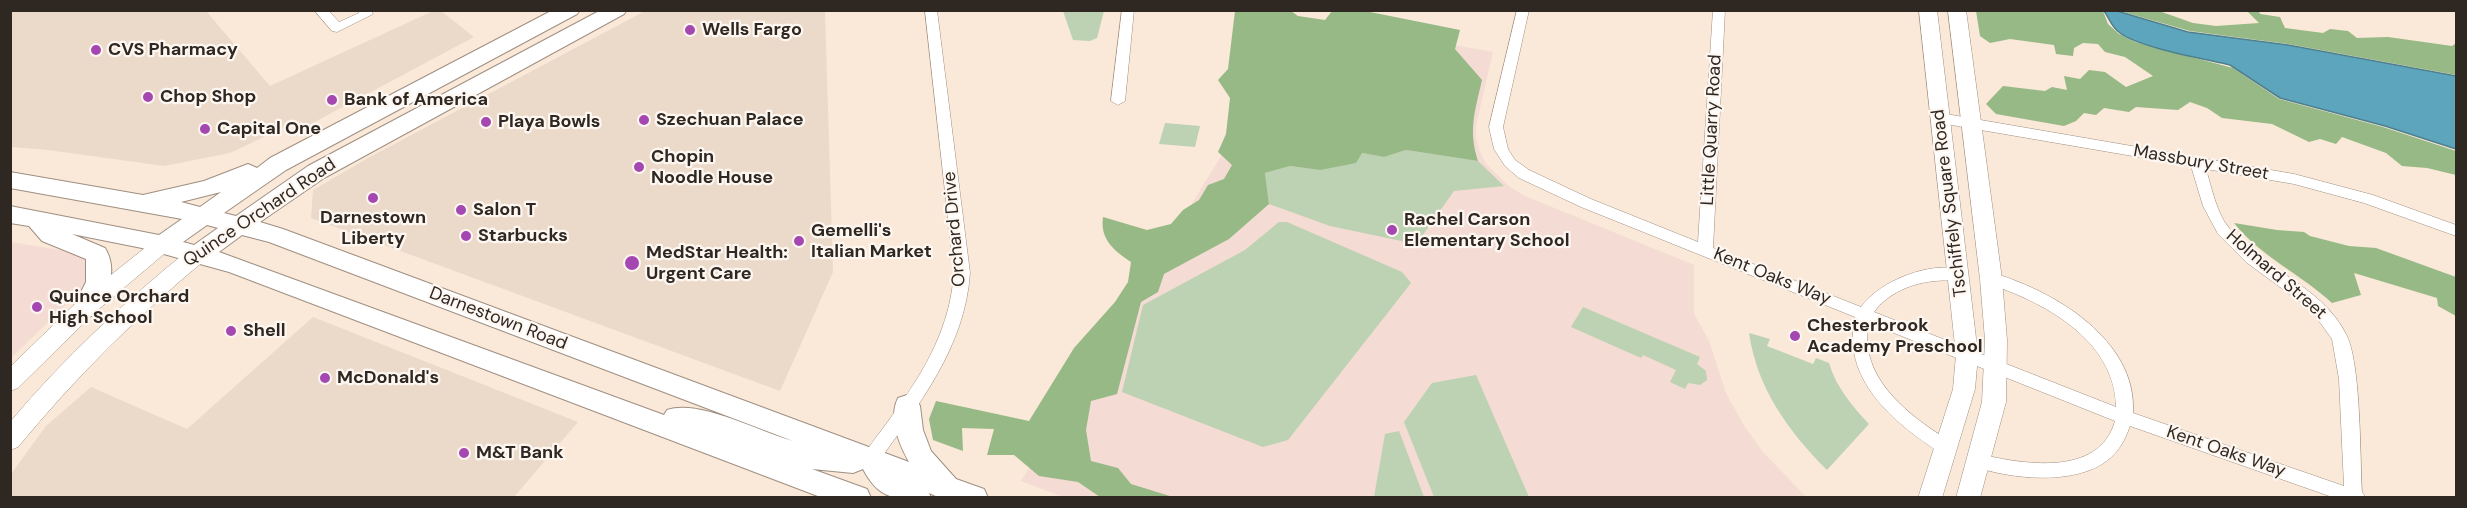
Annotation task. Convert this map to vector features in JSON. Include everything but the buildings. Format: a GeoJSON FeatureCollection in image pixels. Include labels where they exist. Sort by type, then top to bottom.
{"type":"FeatureCollection","features":[{"type":"Feature","properties":{"kind":"main road","name":"Quince Orchard Road"},"geometry":{"type":"LineString","coordinates":[[163,244],[278,164],[570,10]]}},
{"type":"Feature","properties":{"kind":"main road","name":"Quince Orchard Road"},"geometry":{"type":"LineString","coordinates":[[198,254],[293,186],[342,157],[617,10]]}},
{"type":"Feature","properties":{"kind":"main road"},"geometry":{"type":"LineString","coordinates":[[520,63],[523,51],[545,23]]}},
{"type":"Feature","properties":{"kind":"main road"},"geometry":{"type":"LineString","coordinates":[[142,202],[209,188],[258,167],[278,164]]}},
{"type":"Feature","properties":{"kind":"main road","name":"Darnestown Road"},"geometry":{"type":"LineString","coordinates":[[10,180],[142,202],[203,215],[286,240],[961,493]]}},
{"type":"Feature","properties":{"kind":"main road"},"geometry":{"type":"LineString","coordinates":[[20,216],[163,244],[198,254],[857,498]]}},
{"type":"Feature","properties":{"kind":"main road"},"geometry":{"type":"LineString","coordinates":[[20,216],[50,235],[97,254],[101,270],[97,291],[85,309]]}},
{"type":"Feature","properties":{"kind":"main road"},"geometry":{"type":"LineString","coordinates":[[907,406],[907,429],[914,447],[926,466],[961,493]]}},
{"type":"Feature","properties":{"kind":"main road"},"geometry":{"type":"LineString","coordinates":[[634,414],[691,419],[752,437],[797,454],[838,462],[871,459],[882,475],[902,491],[917,498]]}},
{"type":"Feature","properties":{"kind":"street"},"geometry":{"type":"LineString","coordinates":[[320,10],[337,28],[367,14],[363,10]]}},
{"type":"Feature","properties":{"kind":"street","name":"Orchard Drive"},"geometry":{"type":"LineString","coordinates":[[871,459],[945,346],[956,322],[962,294],[962,273],[931,10]]}},
{"type":"Feature","properties":{"kind":"street"},"geometry":{"type":"LineString","coordinates":[[1118,102],[1128,10]]}},
{"type":"Feature","properties":{"kind":"street","name":"Kent Oaks Way"},"geometry":{"type":"LineString","coordinates":[[1523,10],[1496,127],[1501,149],[1510,163],[1524,174],[1550,187],[1705,250],[2124,417],[2355,497]]}},
{"type":"Feature","properties":{"kind":"street","name":"Little Quarry Road"},"geometry":{"type":"LineString","coordinates":[[1705,250],[1719,10]]}},
{"type":"Feature","properties":{"kind":"street","name":"Tschiffely Square Road"},"geometry":{"type":"LineString","coordinates":[[1928,10],[1967,355],[1964,389],[1930,498]]}},
{"type":"Feature","properties":{"kind":"street","name":"Tschiffely Square Road"},"geometry":{"type":"LineString","coordinates":[[1957,10],[1991,279],[1996,367],[1994,402],[1968,498]]}},
{"type":"Feature","properties":{"kind":"street","name":"Massbury Street"},"geometry":{"type":"LineString","coordinates":[[1940,118],[2197,162],[2329,188],[2402,210],[2457,231]]}},
{"type":"Feature","properties":{"kind":"street","name":"Holmard Street"},"geometry":{"type":"LineString","coordinates":[[2197,162],[2212,212],[2223,231],[2316,307],[2331,324],[2340,340],[2348,396],[2355,497]]}},
{"type":"Feature","properties":{"kind":"street","name":"Quince Orchard Road"},"geometry":{"type":"LineString","coordinates":[[10,382],[85,309],[163,244]]}},
{"type":"Feature","properties":{"kind":"street","name":"Quince Orchard Road"},"geometry":{"type":"LineString","coordinates":[[10,440],[55,387],[111,330],[159,284],[198,254]]}},
{"type":"Feature","properties":{"kind":"street"},"geometry":{"type":"LineString","coordinates":[[1946,447],[1903,417],[1874,384],[1862,356],[1860,330],[1864,314],[1879,294],[1896,283],[1929,274],[1958,274]]}},
{"type":"Feature","properties":{"kind":"street"},"geometry":{"type":"LineString","coordinates":[[1979,461],[2038,472],[2074,467],[2089,462],[2112,445],[2119,434],[2124,417],[2125,399],[2122,384],[2115,369],[2094,339],[2065,313],[2048,302],[2029,292],[1991,279]]}},
{"type":"Feature","properties":{"kind":"shaded area","name":"Rachel Carson Elementary School"},"geometry":{"type":"Polygon","coordinates":[[[1258,10],[1493,52],[1476,125],[1476,138],[1486,164],[1510,187],[1525,196],[1694,265],[1694,314],[1709,341],[1726,393],[1743,424],[1762,451],[1806,497],[1066,498],[1021,481],[1255,101],[1258,10]]]}},
{"type":"Feature","properties":{"kind":"shaded area"},"geometry":{"type":"Polygon","coordinates":[[[10,11],[206,11],[270,86],[433,11],[441,11],[474,37],[309,125],[293,123],[230,153],[164,166],[11,147],[10,11]]]}},
{"type":"Feature","properties":{"kind":"shaded area"},"geometry":{"type":"Polygon","coordinates":[[[645,11],[825,11],[833,272],[780,391],[311,218],[313,190],[368,158],[645,11]]]}},
{"type":"Feature","properties":{"kind":"shaded area","name":"Quince Orchard High School"},"geometry":{"type":"Polygon","coordinates":[[[11,242],[77,253],[89,262],[92,271],[84,286],[73,298],[11,358],[11,242]]]}},
{"type":"Feature","properties":{"kind":"shaded area"},"geometry":{"type":"Polygon","coordinates":[[[313,317],[578,422],[514,497],[11,497],[11,474],[46,426],[91,387],[187,429],[313,317]]]}},
{"type":"Feature","properties":{"kind":"green space"},"geometry":{"type":"Polygon","coordinates":[[[1063,11],[1104,11],[1097,38],[1090,41],[1073,40],[1063,11]]]}},
{"type":"Feature","properties":{"kind":"green space"},"geometry":{"type":"Polygon","coordinates":[[[1235,11],[1291,11],[1298,16],[1325,20],[1332,11],[1365,11],[1460,30],[1455,49],[1482,80],[1473,130],[1478,161],[1406,150],[1384,157],[1362,153],[1356,163],[1320,170],[1290,166],[1265,173],[1269,204],[1229,239],[1164,274],[1158,292],[1141,302],[1117,394],[1091,401],[1086,430],[1091,461],[1118,468],[1131,484],[1173,497],[1100,497],[1078,482],[1039,476],[1014,455],[987,455],[994,429],[962,428],[963,451],[933,440],[929,419],[936,401],[1029,421],[1074,348],[1115,302],[1128,282],[1131,262],[1109,243],[1104,232],[1103,217],[1147,230],[1171,224],[1183,210],[1199,200],[1208,185],[1224,179],[1232,165],[1218,152],[1226,134],[1230,98],[1218,80],[1228,69],[1235,11]]]}},
{"type":"Feature","properties":{"kind":"green space"},"geometry":{"type":"Polygon","coordinates":[[[1976,11],[2103,11],[2108,24],[2119,34],[2135,42],[2233,68],[2279,99],[2383,127],[2456,151],[2456,175],[2427,168],[2402,166],[2386,153],[2342,137],[2336,144],[2320,139],[2309,142],[2272,124],[2222,118],[2207,108],[2190,102],[2178,110],[2136,107],[2129,112],[2104,108],[2096,115],[2084,113],[2076,121],[2064,126],[1996,114],[1986,104],[2003,86],[2045,91],[2052,87],[2067,90],[2064,76],[2080,79],[2089,70],[2105,72],[2126,87],[2153,76],[2125,57],[2105,52],[2098,44],[2083,43],[2074,48],[2073,56],[2056,54],[2054,45],[2010,39],[1990,43],[1980,36],[1976,11]]]}},
{"type":"Feature","properties":{"kind":"green space"},"geometry":{"type":"Polygon","coordinates":[[[2120,11],[2159,11],[2193,23],[2216,26],[2259,23],[2247,11],[2259,11],[2260,14],[2280,17],[2285,28],[2323,33],[2330,29],[2348,31],[2357,38],[2388,37],[2452,46],[2456,43],[2456,75],[2288,44],[2190,31],[2120,11]]]}},
{"type":"Feature","properties":{"kind":"green space"},"geometry":{"type":"Polygon","coordinates":[[[1165,123],[1200,126],[1195,147],[1159,144],[1165,123]]]}},
{"type":"Feature","properties":{"kind":"green space"},"geometry":{"type":"Polygon","coordinates":[[[1406,150],[1478,161],[1504,186],[1454,191],[1422,236],[1411,243],[1330,226],[1269,204],[1265,173],[1290,166],[1320,170],[1362,153],[1384,157],[1406,150]]]}},
{"type":"Feature","properties":{"kind":"green space"},"geometry":{"type":"Polygon","coordinates":[[[1279,222],[1287,222],[1402,272],[1411,283],[1288,440],[1263,447],[1122,392],[1143,305],[1245,250],[1279,222]]]}},
{"type":"Feature","properties":{"kind":"green space"},"geometry":{"type":"Polygon","coordinates":[[[2234,223],[2304,232],[2310,236],[2349,246],[2376,248],[2456,277],[2456,316],[2438,306],[2437,298],[2354,273],[2361,295],[2332,303],[2256,245],[2234,223]]]}},
{"type":"Feature","properties":{"kind":"green space"},"geometry":{"type":"Polygon","coordinates":[[[1583,307],[1700,357],[1697,364],[1706,371],[1707,380],[1700,385],[1688,383],[1685,389],[1670,382],[1676,370],[1643,355],[1641,358],[1571,327],[1583,307]]]}},
{"type":"Feature","properties":{"kind":"green space"},"geometry":{"type":"Polygon","coordinates":[[[1749,333],[1770,339],[1767,346],[1813,364],[1816,358],[1829,363],[1845,396],[1869,424],[1827,470],[1799,440],[1776,407],[1759,372],[1749,333]]]}},
{"type":"Feature","properties":{"kind":"green space"},"geometry":{"type":"Polygon","coordinates":[[[1476,375],[1529,497],[1434,497],[1404,422],[1432,383],[1476,375]]]}},
{"type":"Feature","properties":{"kind":"green space"},"geometry":{"type":"Polygon","coordinates":[[[1399,431],[1424,497],[1374,497],[1385,434],[1399,431]]]}},
{"type":"Feature","properties":{"kind":"water"},"geometry":{"type":"Polygon","coordinates":[[[2104,11],[2117,11],[2188,32],[2288,45],[2456,76],[2456,149],[2385,126],[2280,98],[2230,65],[2156,48],[2129,38],[2115,28],[2104,11]]]}},
{"type":"Feature","properties":{"kind":"place","name":"Wells Fargo"},"geometry":{"type":"Point","coordinates":[690,30]}},
{"type":"Feature","properties":{"kind":"place","name":"CVS Pharmacy"},"geometry":{"type":"Point","coordinates":[96,50]}},
{"type":"Feature","properties":{"kind":"place","name":"Chop Shop"},"geometry":{"type":"Point","coordinates":[148,97]}},
{"type":"Feature","properties":{"kind":"place","name":"Bank of America"},"geometry":{"type":"Point","coordinates":[332,100]}},
{"type":"Feature","properties":{"kind":"place","name":"Szechuan Palace"},"geometry":{"type":"Point","coordinates":[644,120]}},
{"type":"Feature","properties":{"kind":"place","name":"Playa Bowls"},"geometry":{"type":"Point","coordinates":[486,122]}},
{"type":"Feature","properties":{"kind":"place","name":"Capital One"},"geometry":{"type":"Point","coordinates":[205,129]}},
{"type":"Feature","properties":{"kind":"place","name":"Chopin Noodle House"},"geometry":{"type":"Point","coordinates":[639,167]}},
{"type":"Feature","properties":{"kind":"place","name":"Darnestown Liberty"},"geometry":{"type":"Point","coordinates":[373,198]}},
{"type":"Feature","properties":{"kind":"place","name":"Salon T"},"geometry":{"type":"Point","coordinates":[461,210]}},
{"type":"Feature","properties":{"kind":"place","name":"Rachel Carson Elementary School"},"geometry":{"type":"Point","coordinates":[1392,230]}},
{"type":"Feature","properties":{"kind":"place","name":"Starbucks"},"geometry":{"type":"Point","coordinates":[466,236]}},
{"type":"Feature","properties":{"kind":"place","name":"Gemelli's Italian Market"},"geometry":{"type":"Point","coordinates":[799,241]}},
{"type":"Feature","properties":{"kind":"place","name":"MedStar Health: Urgent Care"},"geometry":{"type":"Point","coordinates":[632,263]}},
{"type":"Feature","properties":{"kind":"place","name":"Quince Orchard High School"},"geometry":{"type":"Point","coordinates":[37,307]}},
{"type":"Feature","properties":{"kind":"place","name":"Shell"},"geometry":{"type":"Point","coordinates":[231,331]}},
{"type":"Feature","properties":{"kind":"place","name":"Chesterbrook Academy Preschool"},"geometry":{"type":"Point","coordinates":[1795,336]}},
{"type":"Feature","properties":{"kind":"place","name":"McDonald's"},"geometry":{"type":"Point","coordinates":[325,378]}},
{"type":"Feature","properties":{"kind":"place","name":"M&T Bank"},"geometry":{"type":"Point","coordinates":[464,453]}}]}
